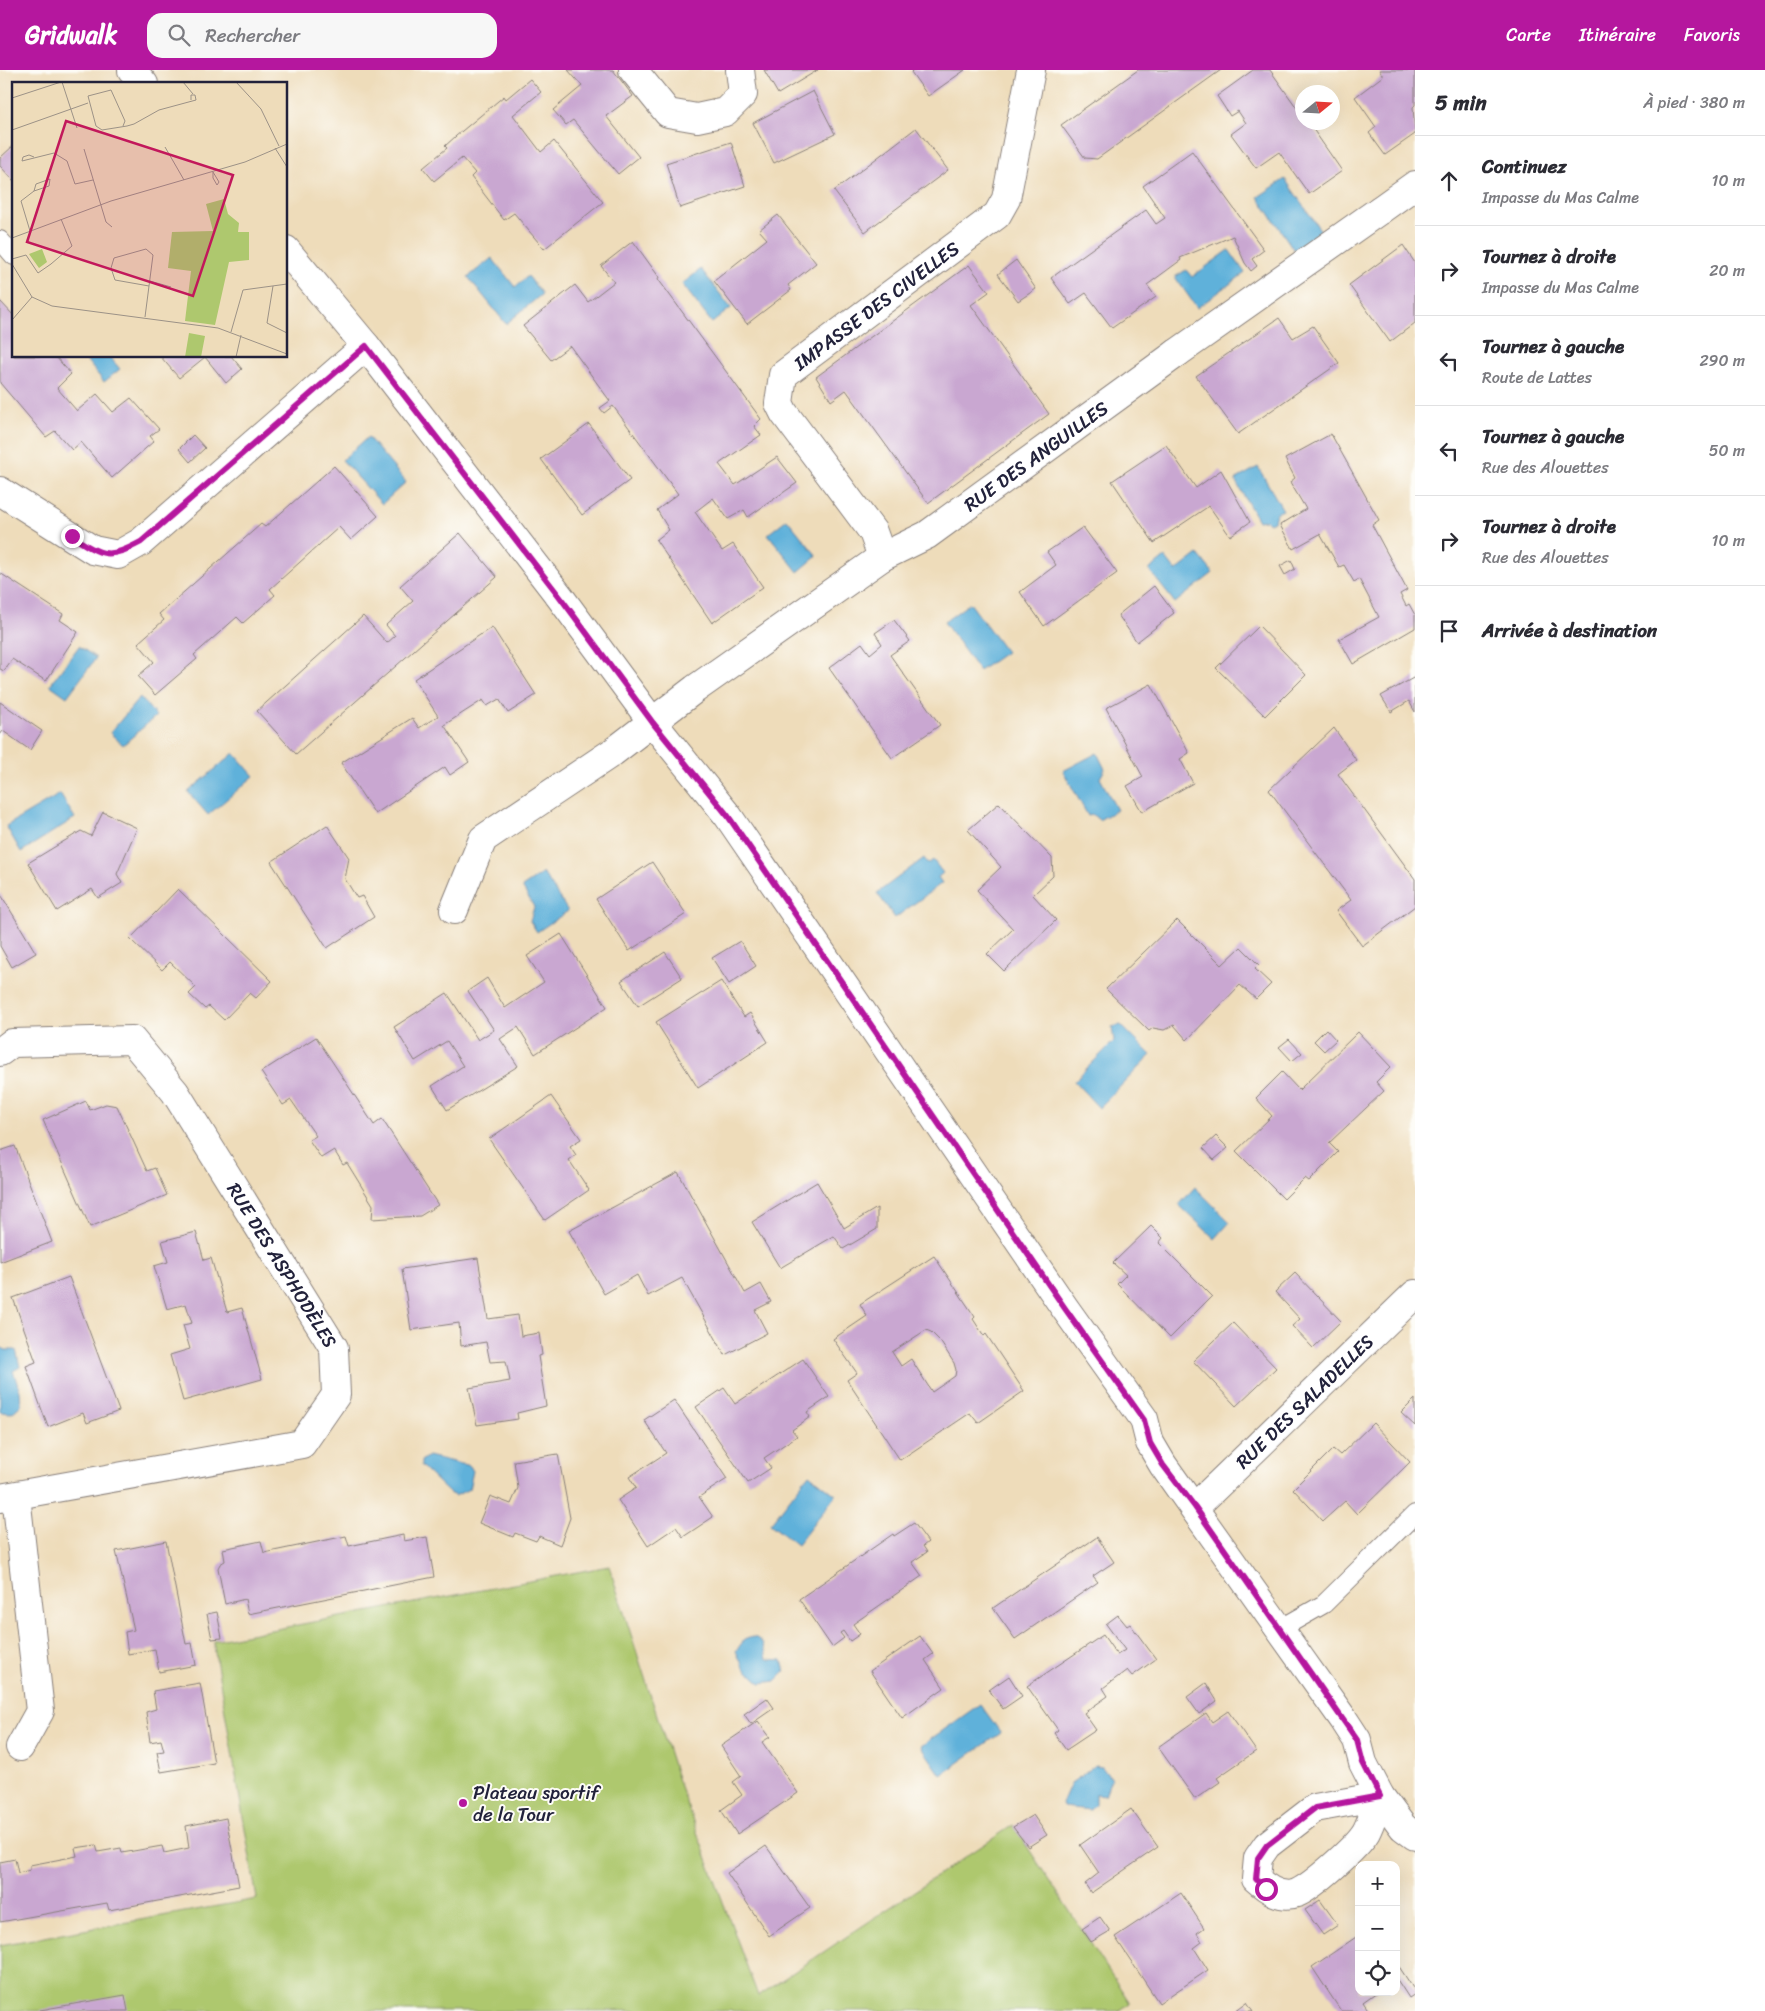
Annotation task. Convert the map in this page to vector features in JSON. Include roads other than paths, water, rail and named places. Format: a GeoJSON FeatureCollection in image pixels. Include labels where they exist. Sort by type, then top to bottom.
{"type":"FeatureCollection","features":[{"type":"Feature","properties":{"kind":"street"},"geometry":{"type":"LineString","coordinates":[[132,70],[142,82]]}},
{"type":"Feature","properties":{"kind":"street"},"geometry":{"type":"LineString","coordinates":[[633,70],[668,113],[696,118],[725,112],[743,94],[740,70]]}},
{"type":"Feature","properties":{"kind":"street","name":"IMPASSE DES CIVELLES"},"geometry":{"type":"LineString","coordinates":[[882,557],[873,532],[784,413],[779,403],[784,375],[997,215],[1006,199],[1031,70]]}},
{"type":"Feature","properties":{"kind":"street","name":"RUE DES ANGUILLES"},"geometry":{"type":"LineString","coordinates":[[454,910],[483,839],[613,752],[695,689],[882,557],[927,534],[1415,185]]}},
{"type":"Feature","properties":{"kind":"street"},"geometry":{"type":"LineString","coordinates":[[288,252],[366,346],[560,597],[653,723],[728,816],[1064,1307],[1144,1420],[1150,1443],[1163,1465],[1195,1507],[1357,1740],[1363,1763],[1380,1796],[1403,1827],[1415,1836]]}},
{"type":"Feature","properties":{"kind":"street"},"geometry":{"type":"LineString","coordinates":[[0,491],[93,550],[118,555],[141,542],[366,346]]}},
{"type":"Feature","properties":{"kind":"street","name":"RUE DES ASPHODÈLES"},"geometry":{"type":"LineString","coordinates":[[0,1052],[12,1043],[132,1040],[175,1092],[334,1348],[336,1395],[302,1444],[8,1497],[40,1711],[20,1747]]}},
{"type":"Feature","properties":{"kind":"street","name":"RUE DES SALADELLES"},"geometry":{"type":"LineString","coordinates":[[1195,1507],[1415,1294]]}},
{"type":"Feature","properties":{"kind":"lane"},"geometry":{"type":"LineString","coordinates":[[0,240],[12,254]]}},
{"type":"Feature","properties":{"kind":"lane"},"geometry":{"type":"LineString","coordinates":[[1280,1630],[1324,1604],[1415,1514]]}},
{"type":"Feature","properties":{"kind":"water"},"geometry":{"type":"Polygon","coordinates":[[[1285,179],[1321,231],[1294,250],[1258,197],[1285,179]]]}},
{"type":"Feature","properties":{"kind":"water"},"geometry":{"type":"Polygon","coordinates":[[[1229,250],[1245,273],[1197,308],[1175,277],[1186,270],[1192,277],[1229,250]]]}},
{"type":"Feature","properties":{"kind":"water"},"geometry":{"type":"Polygon","coordinates":[[[492,258],[515,287],[528,276],[542,294],[506,324],[468,277],[492,258]]]}},
{"type":"Feature","properties":{"kind":"water"},"geometry":{"type":"Polygon","coordinates":[[[701,269],[731,308],[712,323],[682,284],[701,269]]]}},
{"type":"Feature","properties":{"kind":"water"},"geometry":{"type":"Polygon","coordinates":[[[85,358],[111,358],[120,369],[104,382],[85,358]]]}},
{"type":"Feature","properties":{"kind":"water"},"geometry":{"type":"Polygon","coordinates":[[[368,437],[406,482],[382,504],[342,460],[368,437]]]}},
{"type":"Feature","properties":{"kind":"water"},"geometry":{"type":"Polygon","coordinates":[[[1258,467],[1283,510],[1276,513],[1274,521],[1270,523],[1266,520],[1258,521],[1235,480],[1258,467]]]}},
{"type":"Feature","properties":{"kind":"water"},"geometry":{"type":"Polygon","coordinates":[[[787,519],[817,556],[798,572],[768,534],[787,519]]]}},
{"type":"Feature","properties":{"kind":"water"},"geometry":{"type":"Polygon","coordinates":[[[1198,554],[1213,573],[1175,603],[1149,570],[1165,557],[1176,571],[1198,554]]]}},
{"type":"Feature","properties":{"kind":"water"},"geometry":{"type":"Polygon","coordinates":[[[970,603],[1006,652],[979,671],[944,622],[970,603]]]}},
{"type":"Feature","properties":{"kind":"water"},"geometry":{"type":"Polygon","coordinates":[[[79,646],[96,658],[67,697],[50,685],[79,646]]]}},
{"type":"Feature","properties":{"kind":"water"},"geometry":{"type":"Polygon","coordinates":[[[140,697],[156,716],[123,745],[110,733],[140,697]]]}},
{"type":"Feature","properties":{"kind":"water"},"geometry":{"type":"Polygon","coordinates":[[[234,753],[254,776],[208,815],[188,792],[234,753]]]}},
{"type":"Feature","properties":{"kind":"water"},"geometry":{"type":"Polygon","coordinates":[[[1097,753],[1105,769],[1100,778],[1117,810],[1099,820],[1093,815],[1088,816],[1063,771],[1097,753]]]}},
{"type":"Feature","properties":{"kind":"water"},"geometry":{"type":"Polygon","coordinates":[[[60,794],[75,818],[21,852],[6,826],[60,794]]]}},
{"type":"Feature","properties":{"kind":"water"},"geometry":{"type":"Polygon","coordinates":[[[924,858],[928,864],[933,860],[943,873],[938,877],[942,883],[895,918],[877,893],[924,858]]]}},
{"type":"Feature","properties":{"kind":"water"},"geometry":{"type":"Polygon","coordinates":[[[543,873],[568,911],[537,932],[530,921],[534,907],[522,887],[543,873]]]}},
{"type":"Feature","properties":{"kind":"water"},"geometry":{"type":"Polygon","coordinates":[[[1121,1025],[1151,1055],[1099,1108],[1074,1081],[1114,1041],[1112,1027],[1121,1025]]]}},
{"type":"Feature","properties":{"kind":"water"},"geometry":{"type":"Polygon","coordinates":[[[1195,1187],[1230,1222],[1215,1239],[1179,1205],[1195,1187]]]}},
{"type":"Feature","properties":{"kind":"water"},"geometry":{"type":"Polygon","coordinates":[[[0,1347],[6,1350],[16,1350],[20,1367],[13,1371],[20,1391],[21,1405],[12,1413],[0,1412],[0,1347]]]}},
{"type":"Feature","properties":{"kind":"water"},"geometry":{"type":"Polygon","coordinates":[[[428,1456],[470,1466],[473,1471],[469,1489],[455,1496],[449,1493],[421,1466],[421,1461],[428,1456]]]}},
{"type":"Feature","properties":{"kind":"water"},"geometry":{"type":"Polygon","coordinates":[[[809,1474],[836,1495],[797,1545],[770,1524],[809,1474]]]}},
{"type":"Feature","properties":{"kind":"water"},"geometry":{"type":"Polygon","coordinates":[[[752,1637],[759,1639],[767,1659],[782,1660],[785,1672],[776,1681],[761,1683],[743,1667],[736,1651],[744,1640],[752,1637]]]}},
{"type":"Feature","properties":{"kind":"water"},"geometry":{"type":"Polygon","coordinates":[[[980,1704],[1001,1733],[941,1775],[921,1746],[980,1704]]]}},
{"type":"Feature","properties":{"kind":"water"},"geometry":{"type":"Polygon","coordinates":[[[1095,1766],[1102,1767],[1111,1779],[1105,1795],[1095,1794],[1095,1805],[1090,1810],[1063,1807],[1062,1803],[1071,1783],[1095,1766]]]}},
{"type":"Feature","properties":{"kind":"place","name":"Plateau sportif de la Tour"},"geometry":{"type":"Point","coordinates":[463,1803]}}]}
